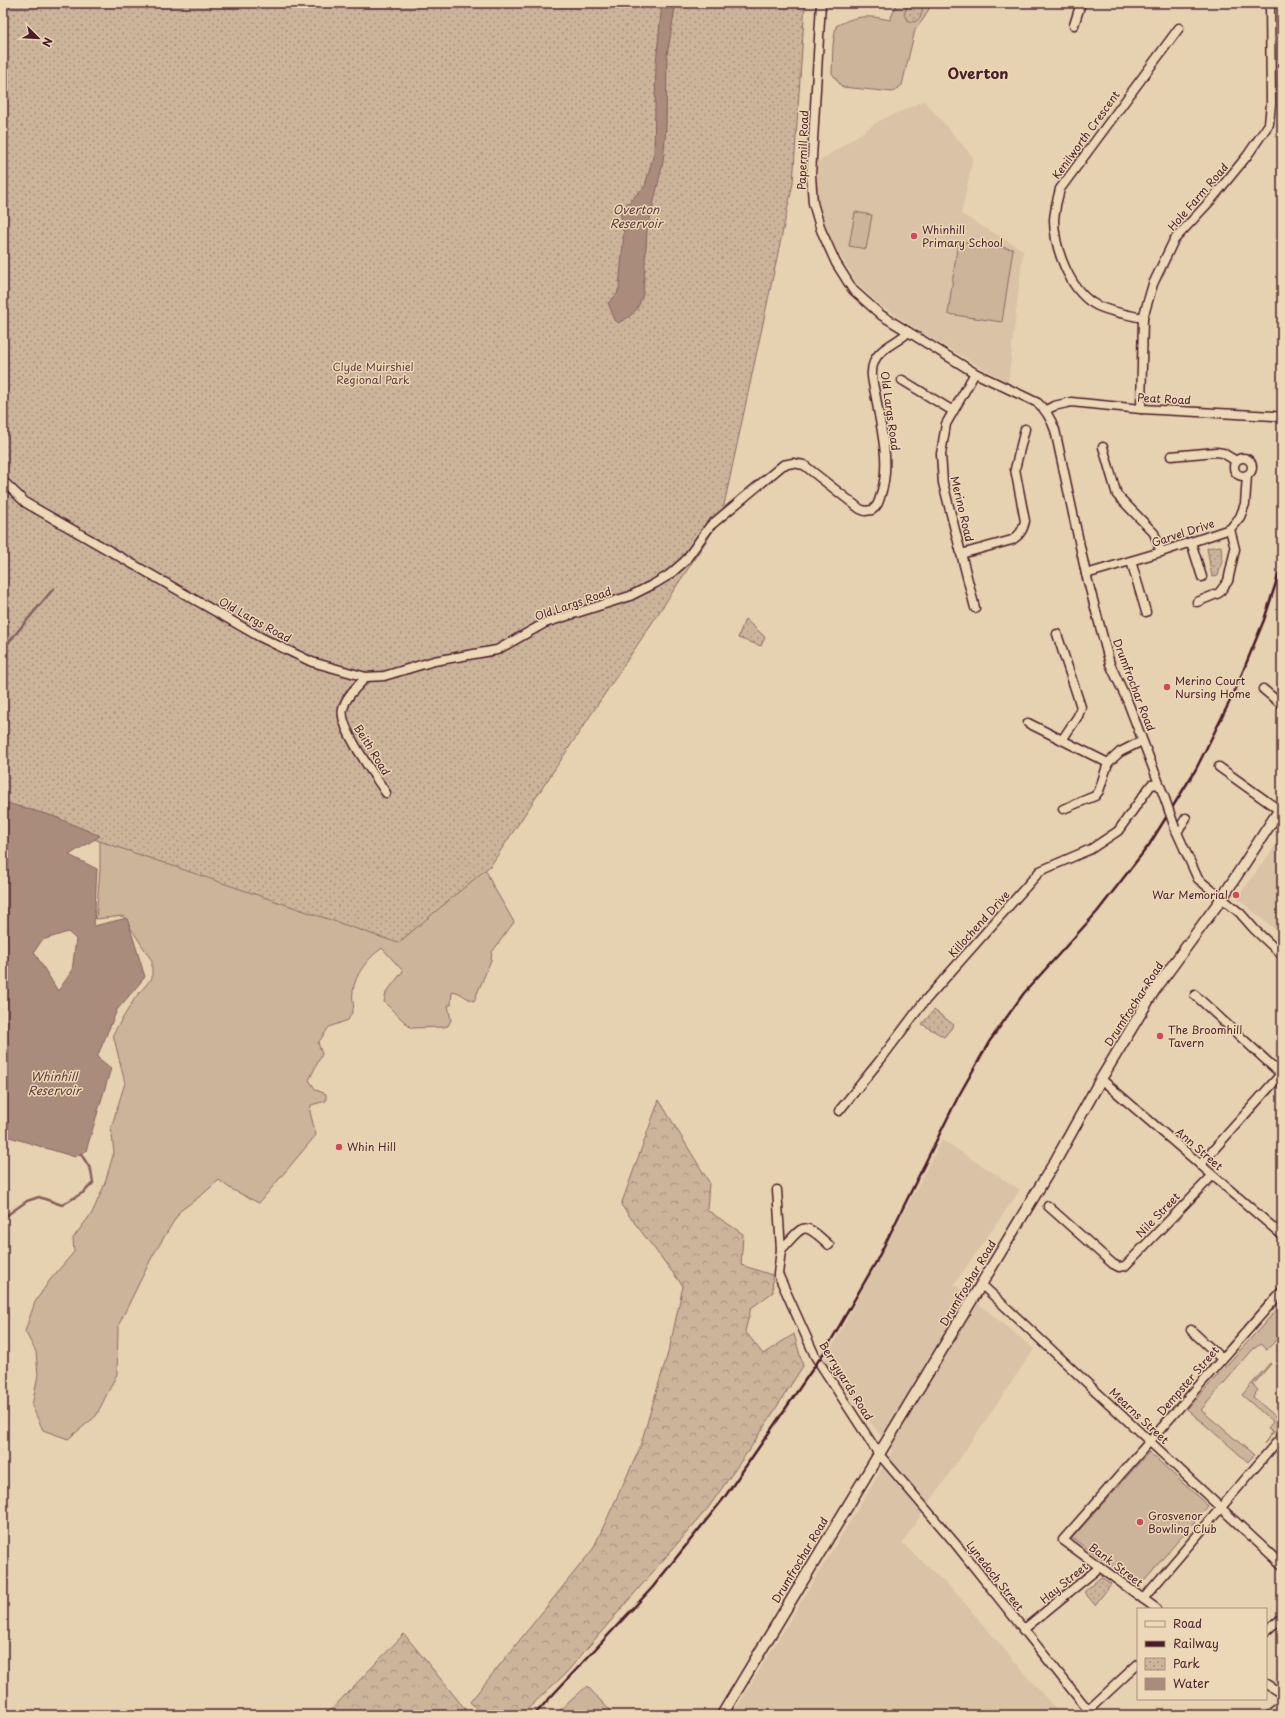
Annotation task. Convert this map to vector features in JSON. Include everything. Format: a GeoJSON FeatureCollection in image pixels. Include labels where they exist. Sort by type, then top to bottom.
{"type":"FeatureCollection","features":[{"type":"Feature","properties":{"kind":"main road"},"geometry":{"type":"LineString","coordinates":[[1222,898],[1281,808]]}},
{"type":"Feature","properties":{"kind":"main road","name":"Drumfrochar Road"},"geometry":{"type":"LineString","coordinates":[[722,1715],[878,1453],[1056,1160],[1101,1079],[1154,991],[1222,898]]}},
{"type":"Feature","properties":{"kind":"street","name":"Papermill Road"},"geometry":{"type":"LineString","coordinates":[[821,3],[812,175],[814,203],[821,230],[836,263],[853,290],[880,315],[908,332]]}},
{"type":"Feature","properties":{"kind":"street"},"geometry":{"type":"LineString","coordinates":[[1074,25],[1081,3]]}},
{"type":"Feature","properties":{"kind":"street"},"geometry":{"type":"LineString","coordinates":[[1267,3],[1269,17]]}},
{"type":"Feature","properties":{"kind":"street","name":"Hole Farm Road"},"geometry":{"type":"LineString","coordinates":[[1140,409],[1143,318],[1153,284],[1174,240],[1219,191],[1247,156],[1269,124],[1271,104],[1270,3]]}},
{"type":"Feature","properties":{"kind":"street","name":"Kenilworth Crescent"},"geometry":{"type":"LineString","coordinates":[[1143,318],[1097,305],[1082,293],[1070,278],[1058,248],[1054,221],[1060,189],[1179,28]]}},
{"type":"Feature","properties":{"kind":"street"},"geometry":{"type":"LineString","coordinates":[[908,332],[975,373],[1038,403],[1046,410]]}},
{"type":"Feature","properties":{"kind":"street","name":"Old Largs Road"},"geometry":{"type":"LineString","coordinates":[[3,481],[26,503],[260,637],[312,662],[366,677],[384,676],[434,661],[497,650],[545,623],[630,596],[654,584],[670,575],[685,561],[710,526],[783,466],[793,462],[804,465],[860,509],[865,511],[872,510],[878,503],[884,485],[885,456],[872,375],[874,361],[886,348],[901,340],[908,332]]}},
{"type":"Feature","properties":{"kind":"street","name":"Merino Road"},"geometry":{"type":"LineString","coordinates":[[975,373],[946,424],[943,438],[942,476],[975,608]]}},
{"type":"Feature","properties":{"kind":"street"},"geometry":{"type":"LineString","coordinates":[[902,380],[953,411]]}},
{"type":"Feature","properties":{"kind":"street","name":"Peat Road"},"geometry":{"type":"LineString","coordinates":[[1046,410],[1054,406],[1070,402],[1140,409],[1274,416],[1282,418]]}},
{"type":"Feature","properties":{"kind":"street","name":"Drumfrochar Road"},"geometry":{"type":"LineString","coordinates":[[1046,410],[1055,430],[1086,574],[1110,664],[1127,700],[1176,830],[1198,879],[1222,898]]}},
{"type":"Feature","properties":{"kind":"street"},"geometry":{"type":"LineString","coordinates":[[961,554],[1012,540],[1018,536],[1023,529],[1025,521],[1015,469],[1026,430]]}},
{"type":"Feature","properties":{"kind":"street"},"geometry":{"type":"LineString","coordinates":[[1103,447],[1117,495],[1154,533],[1161,552]]}},
{"type":"Feature","properties":{"kind":"street"},"geometry":{"type":"LineString","coordinates":[[1171,456],[1216,452],[1223,453],[1236,461]]}},
{"type":"Feature","properties":{"kind":"street"},"geometry":{"type":"LineString","coordinates":[[1243,458],[1250,462],[1251,469],[1247,475],[1240,476],[1236,473],[1234,466],[1236,461],[1243,458]]}},
{"type":"Feature","properties":{"kind":"street","name":"Garvel Drive"},"geometry":{"type":"LineString","coordinates":[[1086,574],[1161,552],[1230,529],[1240,517],[1245,504],[1247,475]]}},
{"type":"Feature","properties":{"kind":"street"},"geometry":{"type":"LineString","coordinates":[[1197,602],[1219,593],[1228,581],[1235,549],[1230,529]]}},
{"type":"Feature","properties":{"kind":"street"},"geometry":{"type":"LineString","coordinates":[[1191,542],[1202,577]]}},
{"type":"Feature","properties":{"kind":"street"},"geometry":{"type":"LineString","coordinates":[[1131,561],[1146,612]]}},
{"type":"Feature","properties":{"kind":"street"},"geometry":{"type":"LineString","coordinates":[[1057,634],[1081,707],[1078,716],[1062,740]]}},
{"type":"Feature","properties":{"kind":"street","name":"Beith Road"},"geometry":{"type":"LineString","coordinates":[[366,677],[346,700],[342,711],[345,728],[386,794]]}},
{"type":"Feature","properties":{"kind":"street"},"geometry":{"type":"LineString","coordinates":[[1264,689],[1282,705]]}},
{"type":"Feature","properties":{"kind":"street"},"geometry":{"type":"LineString","coordinates":[[1028,723],[1108,763]]}},
{"type":"Feature","properties":{"kind":"street"},"geometry":{"type":"LineString","coordinates":[[1063,809],[1095,796],[1099,791],[1108,763],[1120,752],[1142,740]]}},
{"type":"Feature","properties":{"kind":"street"},"geometry":{"type":"LineString","coordinates":[[1219,767],[1281,808]]}},
{"type":"Feature","properties":{"kind":"street","name":"Killochend Drive"},"geometry":{"type":"LineString","coordinates":[[840,1111],[923,1002],[1040,871],[1091,848],[1118,831],[1151,785],[1159,784]]}},
{"type":"Feature","properties":{"kind":"street"},"geometry":{"type":"LineString","coordinates":[[1176,830],[1186,818]]}},
{"type":"Feature","properties":{"kind":"street"},"geometry":{"type":"LineString","coordinates":[[1222,898],[1240,913],[1255,930],[1282,955]]}},
{"type":"Feature","properties":{"kind":"street"},"geometry":{"type":"LineString","coordinates":[[1195,996],[1281,1073],[1200,1165]]}},
{"type":"Feature","properties":{"kind":"street","name":"Ann Street"},"geometry":{"type":"LineString","coordinates":[[1101,1079],[1282,1236]]}},
{"type":"Feature","properties":{"kind":"street","name":"Nile Street"},"geometry":{"type":"LineString","coordinates":[[1048,1206],[1112,1264],[1119,1267],[1125,1266],[1212,1176]]}},
{"type":"Feature","properties":{"kind":"street","name":"Berryyards Road"},"geometry":{"type":"LineString","coordinates":[[777,1190],[781,1250],[778,1274],[815,1356],[878,1453]]}},
{"type":"Feature","properties":{"kind":"street"},"geometry":{"type":"LineString","coordinates":[[781,1250],[799,1231],[807,1228],[811,1229],[829,1245]]}},
{"type":"Feature","properties":{"kind":"street","name":"Mearns Street"},"geometry":{"type":"LineString","coordinates":[[981,1284],[1282,1564]]}},
{"type":"Feature","properties":{"kind":"street","name":"Dempster Street"},"geometry":{"type":"LineString","coordinates":[[1063,1540],[1282,1291]]}},
{"type":"Feature","properties":{"kind":"street"},"geometry":{"type":"LineString","coordinates":[[1191,1330],[1222,1358]]}},
{"type":"Feature","properties":{"kind":"street"},"geometry":{"type":"LineString","coordinates":[[1143,1599],[1282,1436]]}},
{"type":"Feature","properties":{"kind":"street","name":"Lynedoch Street"},"geometry":{"type":"LineString","coordinates":[[878,1453],[954,1542],[1088,1714]]}},
{"type":"Feature","properties":{"kind":"street","name":"Bank Street"},"geometry":{"type":"LineString","coordinates":[[1063,1540],[1156,1608]]}},
{"type":"Feature","properties":{"kind":"street","name":"Hay Street"},"geometry":{"type":"LineString","coordinates":[[1023,1630],[1100,1567]]}},
{"type":"Feature","properties":{"kind":"street"},"geometry":{"type":"LineString","coordinates":[[1267,1631],[1282,1618]]}},
{"type":"Feature","properties":{"kind":"street"},"geometry":{"type":"LineString","coordinates":[[1088,1714],[1137,1665]]}},
{"type":"Feature","properties":{"kind":"street"},"geometry":{"type":"LineString","coordinates":[[1267,1685],[1282,1694]]}},
{"type":"Feature","properties":{"kind":"street"},"geometry":{"type":"LineString","coordinates":[[1270,1715],[1282,1706]]}},
{"type":"Feature","properties":{"kind":"shaded area","name":"Whinhill Primary School"},"geometry":{"type":"Polygon","coordinates":[[[924,101],[973,157],[961,214],[1023,250],[1008,383],[924,334],[879,304],[858,285],[821,223],[817,192],[817,163],[881,120],[924,101]]]}},
{"type":"Feature","properties":{"kind":"shaded area"},"geometry":{"type":"Polygon","coordinates":[[[1282,837],[1282,935],[1237,898],[1282,837]]]}},
{"type":"Feature","properties":{"kind":"shaded area"},"geometry":{"type":"Polygon","coordinates":[[[942,1140],[1020,1190],[954,1284],[1034,1349],[902,1543],[955,1592],[1058,1712],[1055,1715],[732,1715],[893,1451],[824,1362],[942,1140]]]}},
{"type":"Feature","properties":{"kind":"green space","name":"Clyde Muirshiel Regional Park"},"geometry":{"type":"Polygon","coordinates":[[[3,3],[805,3],[793,183],[721,519],[491,865],[398,943],[3,808],[3,3]]]}},
{"type":"Feature","properties":{"kind":"green space"},"geometry":{"type":"Polygon","coordinates":[[[897,3],[932,3],[924,18],[915,30],[902,85],[893,92],[842,87],[832,73],[833,44],[836,26],[862,17],[875,17],[890,20],[897,3]]]}},
{"type":"Feature","properties":{"kind":"green space"},"geometry":{"type":"Polygon","coordinates":[[[910,3],[928,3],[924,5],[920,18],[914,22],[908,21],[904,15],[906,8],[910,3]]]}},
{"type":"Feature","properties":{"kind":"green space"},"geometry":{"type":"Polygon","coordinates":[[[855,212],[872,215],[866,249],[849,246],[855,212]]]}},
{"type":"Feature","properties":{"kind":"green space"},"geometry":{"type":"Polygon","coordinates":[[[958,241],[1013,249],[1002,322],[948,314],[958,241]]]}},
{"type":"Feature","properties":{"kind":"green space"},"geometry":{"type":"Polygon","coordinates":[[[3,493],[479,855],[493,886],[514,922],[492,952],[491,960],[474,1001],[452,991],[451,1005],[448,1005],[451,1020],[448,1026],[411,1028],[384,1002],[386,993],[403,971],[382,948],[367,962],[359,973],[354,985],[353,1007],[348,1020],[329,1027],[318,1043],[322,1054],[309,1080],[316,1090],[326,1094],[326,1101],[311,1105],[310,1112],[316,1135],[259,1203],[231,1189],[219,1180],[180,1211],[152,1257],[118,1326],[117,1374],[96,1416],[68,1439],[43,1430],[32,1406],[38,1375],[36,1352],[25,1331],[35,1302],[50,1280],[74,1252],[73,1238],[92,1213],[104,1186],[114,1152],[111,1128],[125,1083],[113,1034],[135,998],[152,978],[152,961],[123,916],[96,919],[100,869],[100,831],[3,493]]]}},
{"type":"Feature","properties":{"kind":"green space"},"geometry":{"type":"Polygon","coordinates":[[[1221,546],[1222,561],[1218,576],[1212,577],[1207,548],[1221,546]]]}},
{"type":"Feature","properties":{"kind":"green space"},"geometry":{"type":"Polygon","coordinates":[[[745,619],[765,637],[761,646],[738,638],[745,619]]]}},
{"type":"Feature","properties":{"kind":"green space"},"geometry":{"type":"Polygon","coordinates":[[[934,1010],[954,1025],[944,1037],[922,1024],[934,1010]]]}},
{"type":"Feature","properties":{"kind":"green space"},"geometry":{"type":"Polygon","coordinates":[[[659,1100],[709,1182],[707,1210],[743,1234],[741,1265],[772,1275],[773,1292],[751,1308],[745,1331],[763,1354],[794,1334],[803,1366],[751,1447],[708,1508],[565,1674],[521,1715],[482,1715],[470,1702],[593,1549],[639,1450],[670,1346],[683,1286],[621,1205],[659,1100]]]}},
{"type":"Feature","properties":{"kind":"green space"},"geometry":{"type":"Polygon","coordinates":[[[1282,1304],[1282,1333],[1267,1350],[1260,1344],[1254,1348],[1201,1410],[1254,1455],[1248,1462],[1187,1409],[1282,1304]]]}},
{"type":"Feature","properties":{"kind":"green space"},"geometry":{"type":"Polygon","coordinates":[[[1270,1363],[1271,1364],[1253,1385],[1258,1390],[1253,1397],[1275,1416],[1281,1410],[1282,1423],[1264,1444],[1273,1431],[1268,1428],[1273,1422],[1242,1395],[1270,1363]]]}},
{"type":"Feature","properties":{"kind":"green space","name":"Grosvenor Bowling Club"},"geometry":{"type":"Polygon","coordinates":[[[1149,1452],[1208,1506],[1140,1585],[1072,1538],[1149,1452]]]}},
{"type":"Feature","properties":{"kind":"green space"},"geometry":{"type":"Polygon","coordinates":[[[1101,1577],[1111,1584],[1095,1605],[1084,1592],[1101,1577]]]}},
{"type":"Feature","properties":{"kind":"green space"},"geometry":{"type":"Polygon","coordinates":[[[404,1634],[470,1715],[326,1715],[404,1634]]]}},
{"type":"Feature","properties":{"kind":"green space"},"geometry":{"type":"Polygon","coordinates":[[[587,1686],[614,1715],[556,1715],[556,1714],[587,1686]]]}},
{"type":"Feature","properties":{"kind":"water","name":"Overton Reservoir"},"geometry":{"type":"Polygon","coordinates":[[[662,3],[676,3],[667,55],[666,127],[663,162],[647,231],[643,294],[635,312],[618,323],[615,320],[608,303],[617,294],[619,288],[624,232],[620,211],[645,186],[654,153],[656,63],[662,3]]]}},
{"type":"Feature","properties":{"kind":"water","name":"Whinhill Reservoir"},"geometry":{"type":"Polygon","coordinates":[[[3,802],[53,816],[100,836],[69,855],[97,869],[94,926],[127,918],[145,977],[117,1010],[97,1057],[111,1068],[86,1151],[75,1157],[3,1135],[3,802]],[[68,932],[42,940],[34,952],[58,991],[72,971],[76,939],[68,932]]]}},
{"type":"Feature","properties":{"kind":"waterway"},"geometry":{"type":"LineString","coordinates":[[3,649],[54,588]]}},
{"type":"Feature","properties":{"kind":"waterway"},"geometry":{"type":"LineString","coordinates":[[3,1218],[27,1201],[39,1197],[62,1205],[84,1192],[93,1183],[91,1170],[81,1154]]}},
{"type":"Feature","properties":{"kind":"railway"},"geometry":{"type":"LineString","coordinates":[[534,1715],[652,1588],[724,1498],[825,1351],[876,1262],[958,1097],[989,1042],[1024,993],[1097,912],[1149,845],[1196,769],[1234,693],[1264,620],[1282,564]]}},
{"type":"Feature","properties":{"kind":"place","name":"Whinhill Primary School"},"geometry":{"type":"Point","coordinates":[914,236]}},
{"type":"Feature","properties":{"kind":"place","name":"Merino Court Nursing Home"},"geometry":{"type":"Point","coordinates":[1167,687]}},
{"type":"Feature","properties":{"kind":"place","name":"War Memorial"},"geometry":{"type":"Point","coordinates":[1236,895]}},
{"type":"Feature","properties":{"kind":"place","name":"The Broomhill Tavern"},"geometry":{"type":"Point","coordinates":[1160,1036]}},
{"type":"Feature","properties":{"kind":"place","name":"Whin Hill"},"geometry":{"type":"Point","coordinates":[339,1147]}},
{"type":"Feature","properties":{"kind":"place","name":"Grosvenor Bowling Club"},"geometry":{"type":"Point","coordinates":[1140,1522]}},
{"type":"Feature","properties":{"kind":"district","name":"Overton"},"geometry":{"type":"Point","coordinates":[978,74]}}]}
